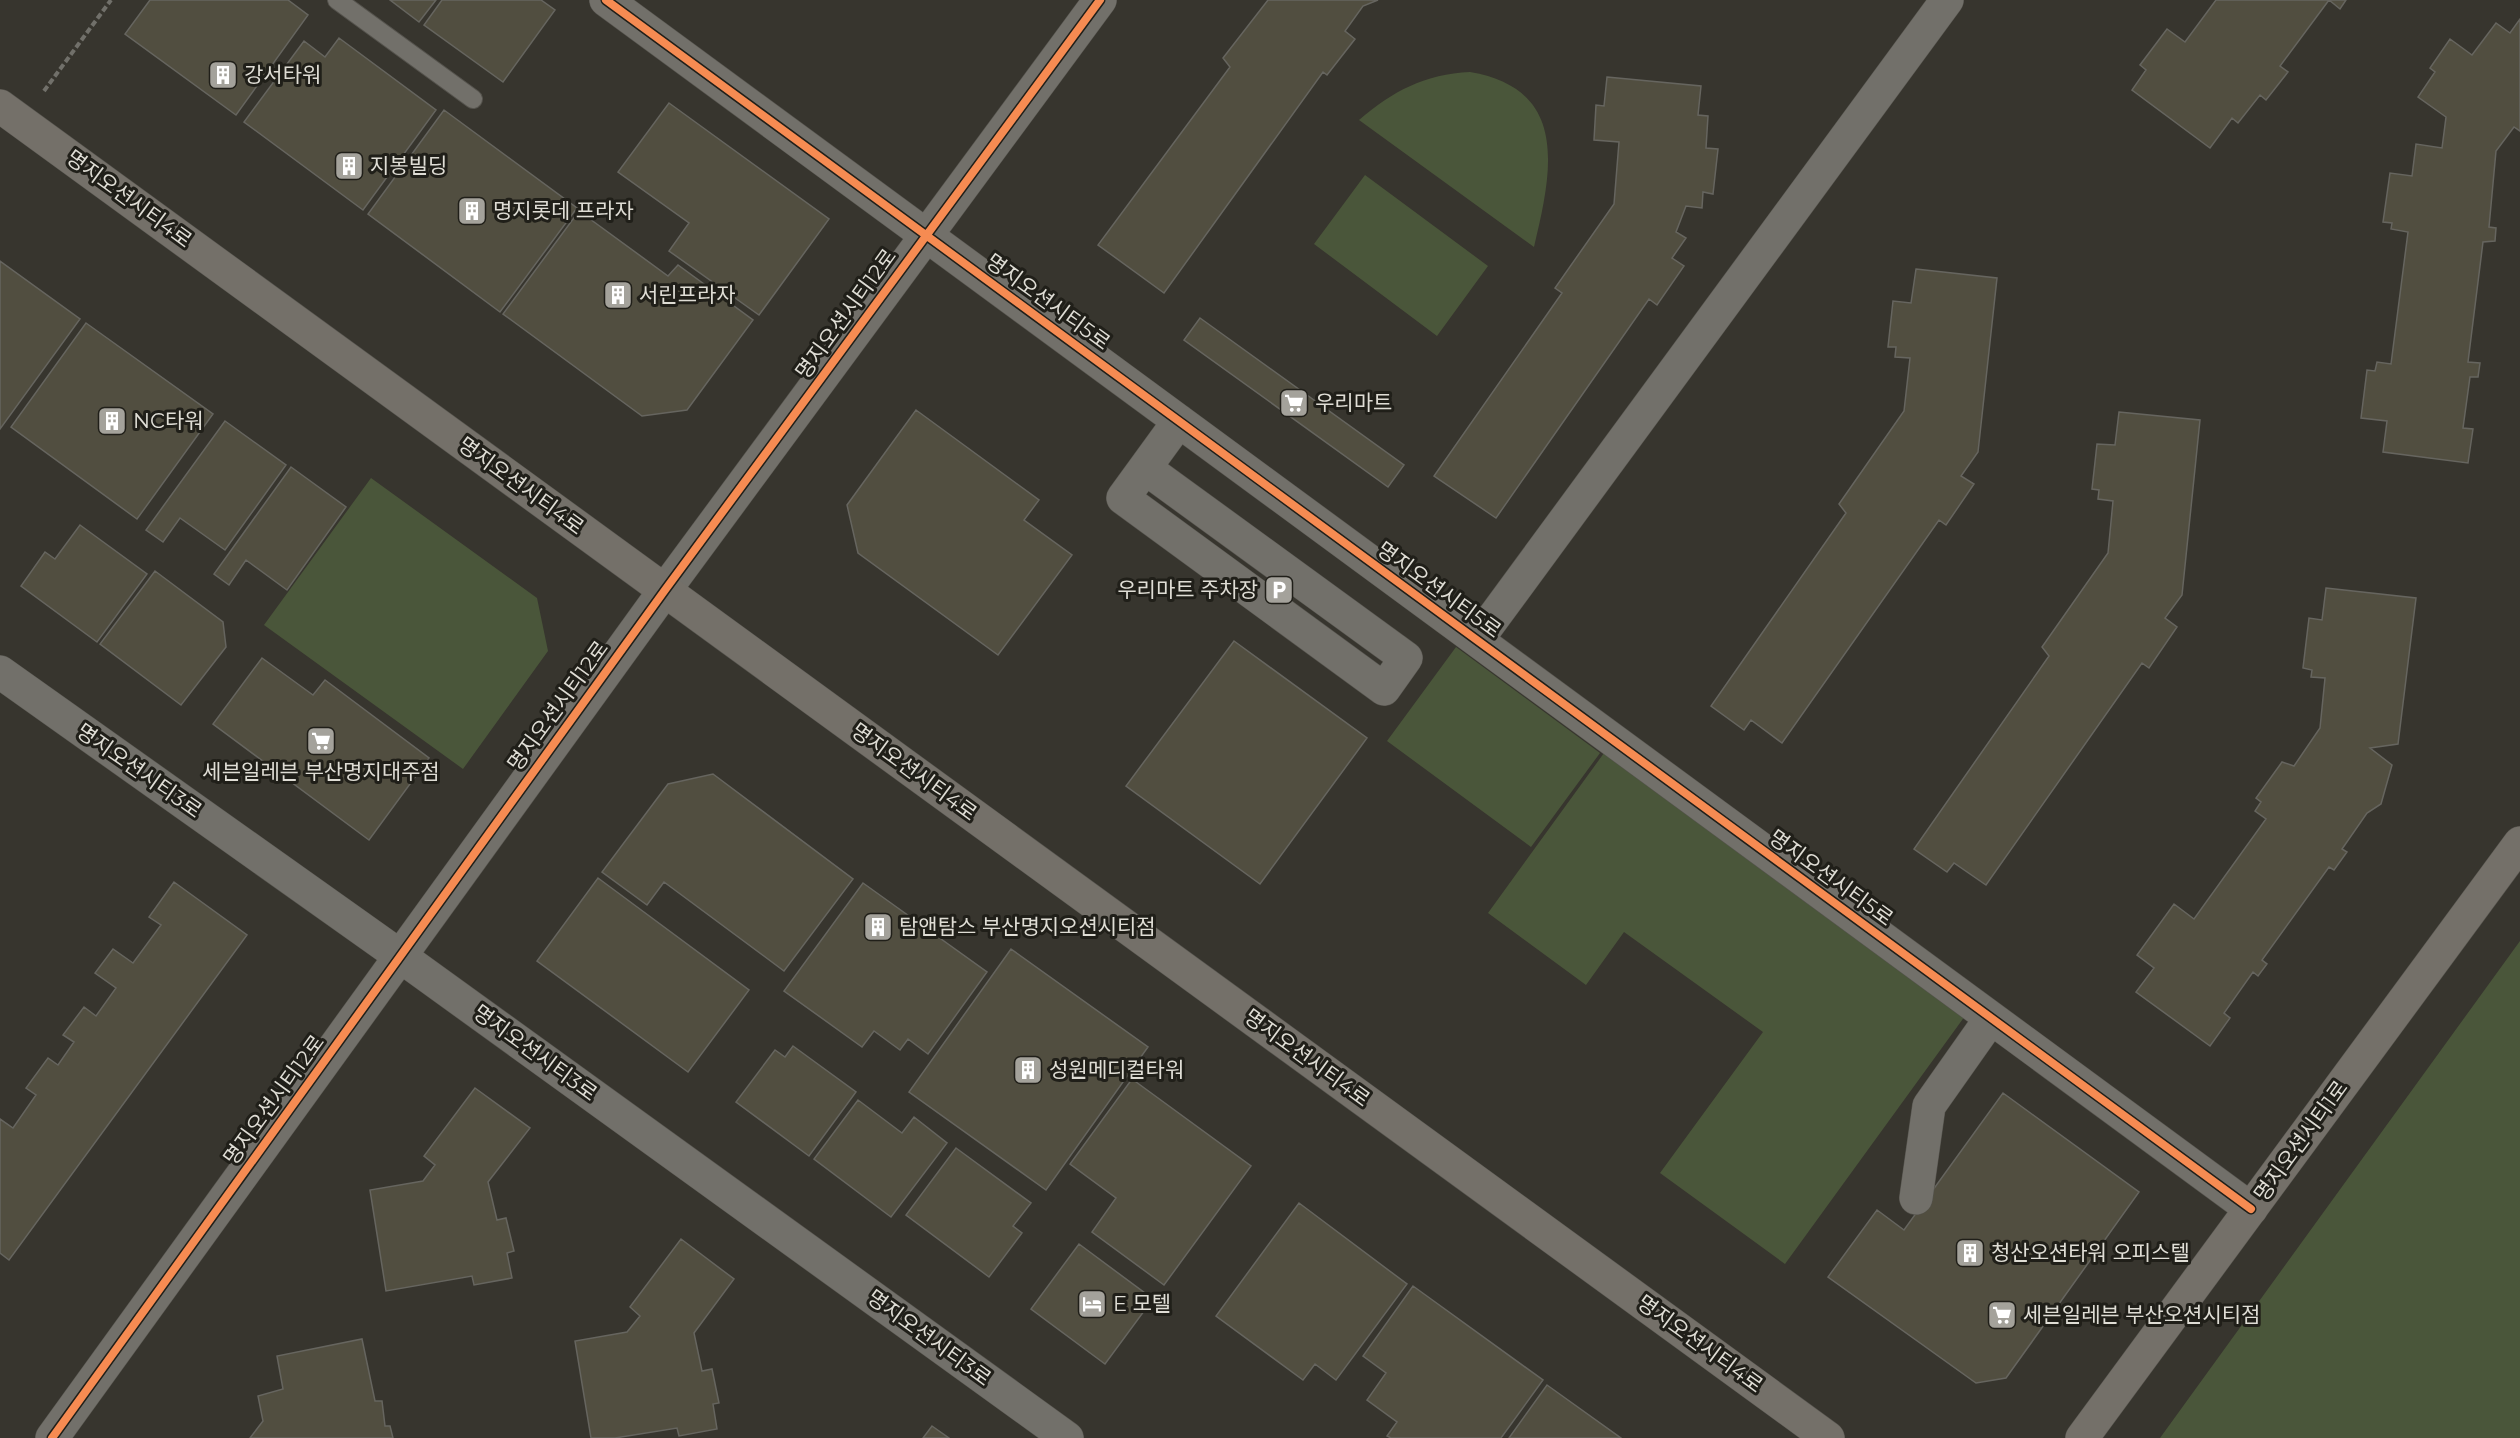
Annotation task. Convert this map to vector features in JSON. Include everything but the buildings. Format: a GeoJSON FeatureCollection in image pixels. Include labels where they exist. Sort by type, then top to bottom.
{"type":"FeatureCollection","features":[{"type":"Feature","properties":{"kind":"main road","name":"명지오션시티4로"},"geometry":{"type":"LineString","coordinates":[[11,114],[1828,1438]]}},
{"type":"Feature","properties":{"kind":"main road","name":"명지오션시티1로"},"geometry":{"type":"LineString","coordinates":[[2082,1438],[2520,843]]}},
{"type":"Feature","properties":{"kind":"street","name":"명지오션시티5로"},"geometry":{"type":"LineString","coordinates":[[606,0],[2251,1209]]}},
{"type":"Feature","properties":{"kind":"street","name":"명지오션시티12로"},"geometry":{"type":"LineString","coordinates":[[52,1438],[664,590],[1100,0]]}},
{"type":"Feature","properties":{"kind":"street"},"geometry":{"type":"LineString","coordinates":[[1477,640],[1947,0]]}},
{"type":"Feature","properties":{"kind":"street"},"geometry":{"type":"LineString","coordinates":[[1145,468],[1406,658],[1384,689],[1123,498],[1179,421]]}},
{"type":"Feature","properties":{"kind":"street","name":"명지오션시티3로"},"geometry":{"type":"LineString","coordinates":[[0,672],[400,956],[1067,1438]]}},
{"type":"Feature","properties":{"kind":"street"},"geometry":{"type":"LineString","coordinates":[[1916,1198],[1929,1106],[1991,1018]]}},
{"type":"Feature","properties":{"kind":"lane"},"geometry":{"type":"LineString","coordinates":[[337,0],[473,99]]}},
{"type":"Feature","properties":{"kind":"path"},"geometry":{"type":"LineString","coordinates":[[11,114],[111,0]]}},
{"type":"Feature","properties":{"kind":"green space"},"geometry":{"type":"Polygon","coordinates":[[[1470,72],[1502,81],[1525,96],[1539,115],[1546,138],[1548,163],[1546,190],[1534,247],[1359,120],[1384,101],[1410,86],[1438,76],[1470,72]]]}},
{"type":"Feature","properties":{"kind":"green space"},"geometry":{"type":"Polygon","coordinates":[[[1365,175],[1488,266],[1437,336],[1314,244],[1365,175]]]}},
{"type":"Feature","properties":{"kind":"green space"},"geometry":{"type":"Polygon","coordinates":[[[371,478],[537,598],[548,651],[463,769],[264,625],[371,478]]]}},
{"type":"Feature","properties":{"kind":"green space"},"geometry":{"type":"Polygon","coordinates":[[[1456,647],[1600,753],[1531,847],[1387,741],[1456,647]]]}},
{"type":"Feature","properties":{"kind":"green space"},"geometry":{"type":"Polygon","coordinates":[[[1604,753],[1965,1016],[1785,1264],[1660,1173],[1763,1032],[1624,932],[1586,985],[1488,913],[1604,753]]]}},
{"type":"Feature","properties":{"kind":"green space"},"geometry":{"type":"Polygon","coordinates":[[[2520,941],[2520,1438],[2160,1438],[2520,941]]]}},
{"type":"Feature","properties":{"kind":"cycle path"},"geometry":{"type":"LineString","coordinates":[[606,0],[2251,1209]]}},
{"type":"Feature","properties":{"kind":"cycle path"},"geometry":{"type":"LineString","coordinates":[[52,1438],[665,590],[1100,0]]}},
{"type":"Feature","properties":{"kind":"place","name":"강서타워"},"geometry":{"type":"Point","coordinates":[223,75]}},
{"type":"Feature","properties":{"kind":"place","name":"지봉빌딩"},"geometry":{"type":"Point","coordinates":[349,166]}},
{"type":"Feature","properties":{"kind":"place","name":"명지롯데 프라자"},"geometry":{"type":"Point","coordinates":[472,211]}},
{"type":"Feature","properties":{"kind":"place","name":"서린프라자"},"geometry":{"type":"Point","coordinates":[618,295]}},
{"type":"Feature","properties":{"kind":"place","name":"우리마트"},"geometry":{"type":"Point","coordinates":[1294,403]}},
{"type":"Feature","properties":{"kind":"place","name":"NC타워"},"geometry":{"type":"Point","coordinates":[112,421]}},
{"type":"Feature","properties":{"kind":"place","name":"우리마트 주차장"},"geometry":{"type":"Point","coordinates":[1279,590]}},
{"type":"Feature","properties":{"kind":"place","name":"세븐일레븐 부산명지대주점"},"geometry":{"type":"Point","coordinates":[321,741]}},
{"type":"Feature","properties":{"kind":"place","name":"탐앤탐스 부산명지오션시티점"},"geometry":{"type":"Point","coordinates":[878,927]}},
{"type":"Feature","properties":{"kind":"place","name":"성원메디컬타워"},"geometry":{"type":"Point","coordinates":[1028,1070]}},
{"type":"Feature","properties":{"kind":"place","name":"청산오션타워 오피스텔"},"geometry":{"type":"Point","coordinates":[1970,1253]}},
{"type":"Feature","properties":{"kind":"place","name":"E 모텔"},"geometry":{"type":"Point","coordinates":[1092,1304]}},
{"type":"Feature","properties":{"kind":"place","name":"세븐일레븐 부산오션시티점"},"geometry":{"type":"Point","coordinates":[2002,1315]}}]}
